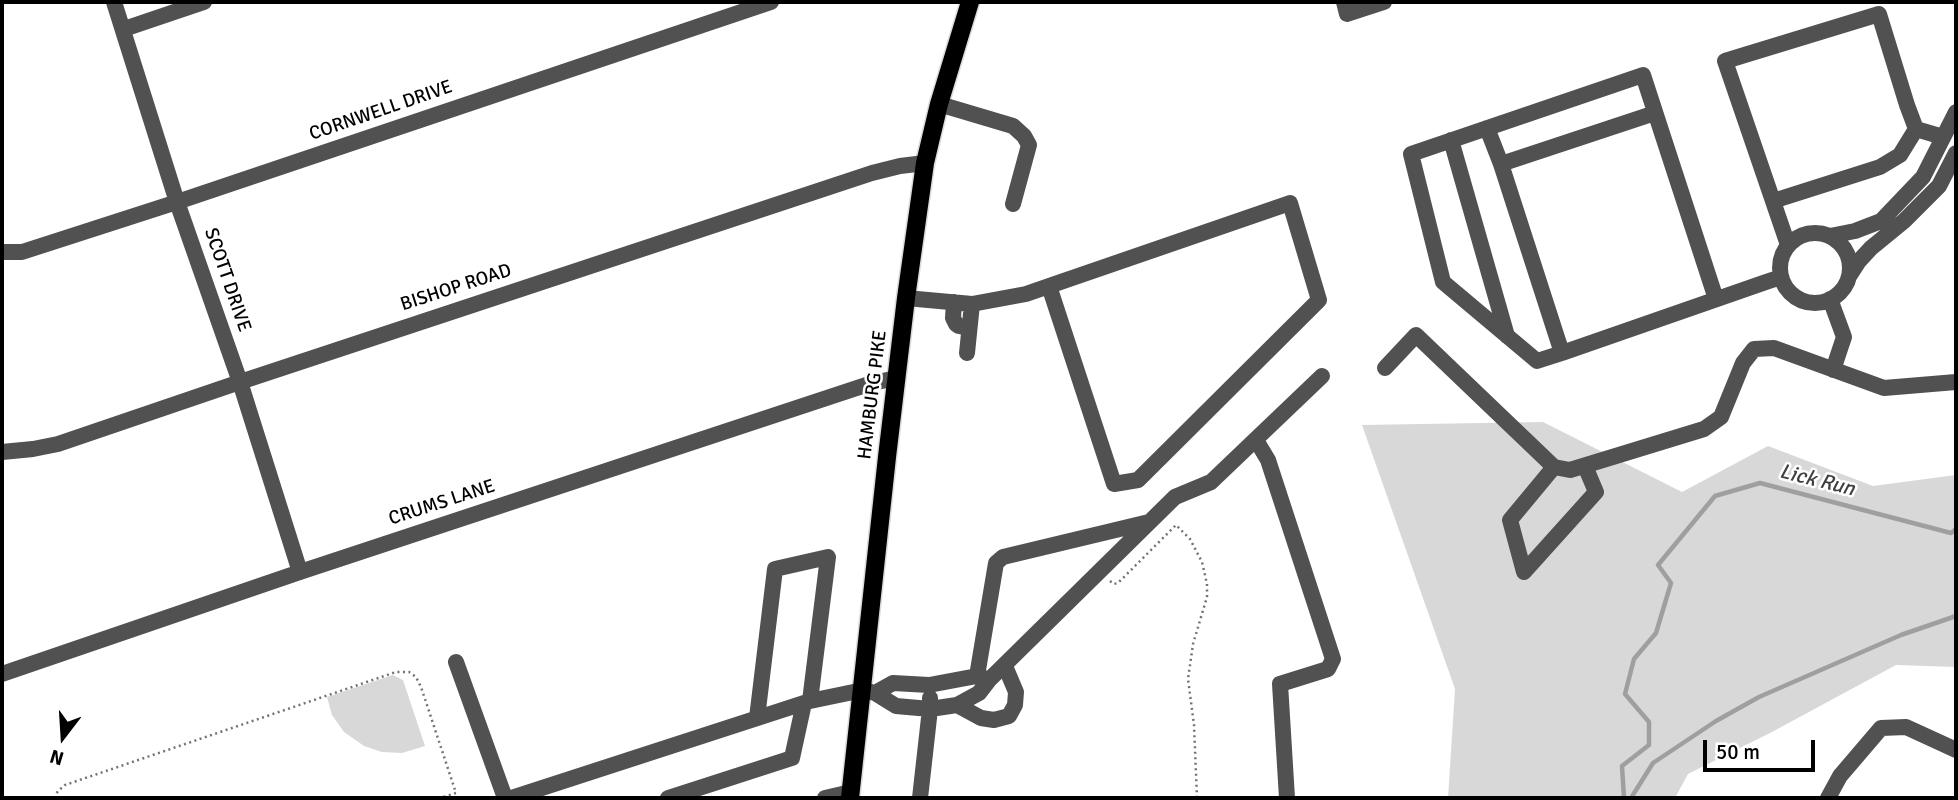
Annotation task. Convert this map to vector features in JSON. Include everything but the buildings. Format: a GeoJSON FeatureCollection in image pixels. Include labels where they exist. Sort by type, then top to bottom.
{"type":"FeatureCollection","features":[{"type":"Feature","properties":{"kind":"main road","name":"HAMBURG PIKE"},"geometry":{"type":"LineString","coordinates":[[851,795],[869,692],[887,457],[905,298],[925,163],[939,104],[970,2]]}},
{"type":"Feature","properties":{"kind":"street","name":"SCOTT DRIVE"},"geometry":{"type":"LineString","coordinates":[[114,2],[177,202],[240,382],[300,572]]}},
{"type":"Feature","properties":{"kind":"street"},"geometry":{"type":"LineString","coordinates":[[124,29],[204,2]]}},
{"type":"Feature","properties":{"kind":"street","name":"CORNWELL DRIVE"},"geometry":{"type":"LineString","coordinates":[[2,252],[22,252],[177,202],[771,2]]}},
{"type":"Feature","properties":{"kind":"street"},"geometry":{"type":"LineString","coordinates":[[1344,2],[1347,13],[1384,2]]}},
{"type":"Feature","properties":{"kind":"street"},"geometry":{"type":"LineString","coordinates":[[1788,245],[1725,61],[1879,14],[1916,129]]}},
{"type":"Feature","properties":{"kind":"street"},"geometry":{"type":"LineString","coordinates":[[1716,299],[1643,75],[1411,154],[1443,282],[1537,361],[1781,277]]}},
{"type":"Feature","properties":{"kind":"street"},"geometry":{"type":"LineString","coordinates":[[939,104],[1013,126],[1024,136],[1030,145],[1013,204]]}},
{"type":"Feature","properties":{"kind":"street"},"geometry":{"type":"LineString","coordinates":[[1501,164],[1655,113]]}},
{"type":"Feature","properties":{"kind":"street"},"geometry":{"type":"LineString","coordinates":[[1830,236],[1855,231],[1881,220],[1923,177],[1956,113]]}},
{"type":"Feature","properties":{"kind":"street"},"geometry":{"type":"LineString","coordinates":[[1487,128],[1562,353]]}},
{"type":"Feature","properties":{"kind":"street"},"geometry":{"type":"LineString","coordinates":[[1916,129],[1943,137]]}},
{"type":"Feature","properties":{"kind":"street"},"geometry":{"type":"LineString","coordinates":[[1773,201],[1880,167],[1900,155],[1916,129]]}},
{"type":"Feature","properties":{"kind":"street"},"geometry":{"type":"LineString","coordinates":[[1451,140],[1507,336]]}},
{"type":"Feature","properties":{"kind":"street"},"geometry":{"type":"LineString","coordinates":[[1849,278],[1849,258],[1838,241],[1830,236],[1808,233],[1797,237],[1782,254],[1781,277],[1793,296],[1815,303],[1830,299],[1844,288],[1859,261],[1871,248],[1904,221],[1939,186],[1956,153]]}},
{"type":"Feature","properties":{"kind":"street","name":"BISHOP ROAD"},"geometry":{"type":"LineString","coordinates":[[2,452],[58,444],[872,173],[925,163]]}},
{"type":"Feature","properties":{"kind":"street"},"geometry":{"type":"LineString","coordinates":[[905,298],[972,304],[1026,294],[1049,286],[1290,203],[1319,300],[1138,480],[1114,484],[1049,286]]}},
{"type":"Feature","properties":{"kind":"street"},"geometry":{"type":"LineString","coordinates":[[1830,299],[1844,337],[1833,370]]}},
{"type":"Feature","properties":{"kind":"street"},"geometry":{"type":"LineString","coordinates":[[954,302],[953,318],[956,324],[970,327]]}},
{"type":"Feature","properties":{"kind":"street"},"geometry":{"type":"LineString","coordinates":[[967,353],[972,304]]}},
{"type":"Feature","properties":{"kind":"street"},"geometry":{"type":"LineString","coordinates":[[1385,368],[1416,335],[1554,467],[1570,470],[1704,429],[1721,417],[1743,363],[1754,349],[1774,348],[1884,388],[1956,382]]}},
{"type":"Feature","properties":{"kind":"street"},"geometry":{"type":"LineString","coordinates":[[511,798],[807,702],[869,692],[893,683],[929,685],[983,678],[1005,666],[1175,497],[1211,482],[1322,376]]}},
{"type":"Feature","properties":{"kind":"street","name":"CRUMS LANE"},"geometry":{"type":"LineString","coordinates":[[2,674],[859,387],[897,378]]}},
{"type":"Feature","properties":{"kind":"street"},"geometry":{"type":"LineString","coordinates":[[1256,440],[1268,460],[1333,659],[1328,670],[1280,684],[1287,798]]}},
{"type":"Feature","properties":{"kind":"street"},"geometry":{"type":"LineString","coordinates":[[1554,467],[1510,520],[1524,572],[1596,492],[1585,466]]}},
{"type":"Feature","properties":{"kind":"street"},"geometry":{"type":"LineString","coordinates":[[869,692],[896,706],[930,709],[957,705],[979,693],[996,563],[1003,557],[1150,522]]}},
{"type":"Feature","properties":{"kind":"street"},"geometry":{"type":"LineString","coordinates":[[668,798],[792,758],[807,702],[828,557],[775,569],[757,718]]}},
{"type":"Feature","properties":{"kind":"street"},"geometry":{"type":"LineString","coordinates":[[456,662],[505,798]]}},
{"type":"Feature","properties":{"kind":"street"},"geometry":{"type":"LineString","coordinates":[[957,705],[981,718],[994,720],[1009,716],[1015,705],[1016,692],[1005,666]]}},
{"type":"Feature","properties":{"kind":"street"},"geometry":{"type":"LineString","coordinates":[[920,798],[930,709],[929,685]]}},
{"type":"Feature","properties":{"kind":"street"},"geometry":{"type":"LineString","coordinates":[[1828,798],[1840,776],[1881,728],[1906,727],[1956,750]]}},
{"type":"Feature","properties":{"kind":"street"},"geometry":{"type":"LineString","coordinates":[[825,798],[851,795]]}},
{"type":"Feature","properties":{"kind":"path"},"geometry":{"type":"LineString","coordinates":[[1100,571],[1112,583],[1118,583],[1177,525],[1190,539],[1199,555],[1206,578],[1207,597],[1193,644],[1188,679],[1194,725],[1197,798]]}},
{"type":"Feature","properties":{"kind":"path"},"geometry":{"type":"LineString","coordinates":[[54,798],[65,785],[401,672],[409,672],[416,677],[421,687],[456,793],[440,798]]}},
{"type":"Feature","properties":{"kind":"shaded area"},"geometry":{"type":"Polygon","coordinates":[[[1543,422],[1682,492],[1768,446],[1873,486],[1956,475],[1956,667],[1896,665],[1688,774],[1675,798],[1448,798],[1455,689],[1362,425],[1543,422]]]}},
{"type":"Feature","properties":{"kind":"shaded area"},"geometry":{"type":"Polygon","coordinates":[[[393,675],[403,680],[425,746],[402,753],[382,752],[364,746],[344,732],[332,715],[327,697],[393,675]]]}},
{"type":"Feature","properties":{"kind":"waterway","name":"Lick Run"},"geometry":{"type":"LineString","coordinates":[[1624,798],[1622,766],[1649,745],[1649,722],[1625,694],[1634,659],[1656,633],[1671,583],[1658,565],[1715,496],[1760,483],[1951,533],[1956,529]]}},
{"type":"Feature","properties":{"kind":"waterway"},"geometry":{"type":"LineString","coordinates":[[1631,798],[1653,763],[1716,721],[1759,697],[1901,635],[1956,616]]}}]}
